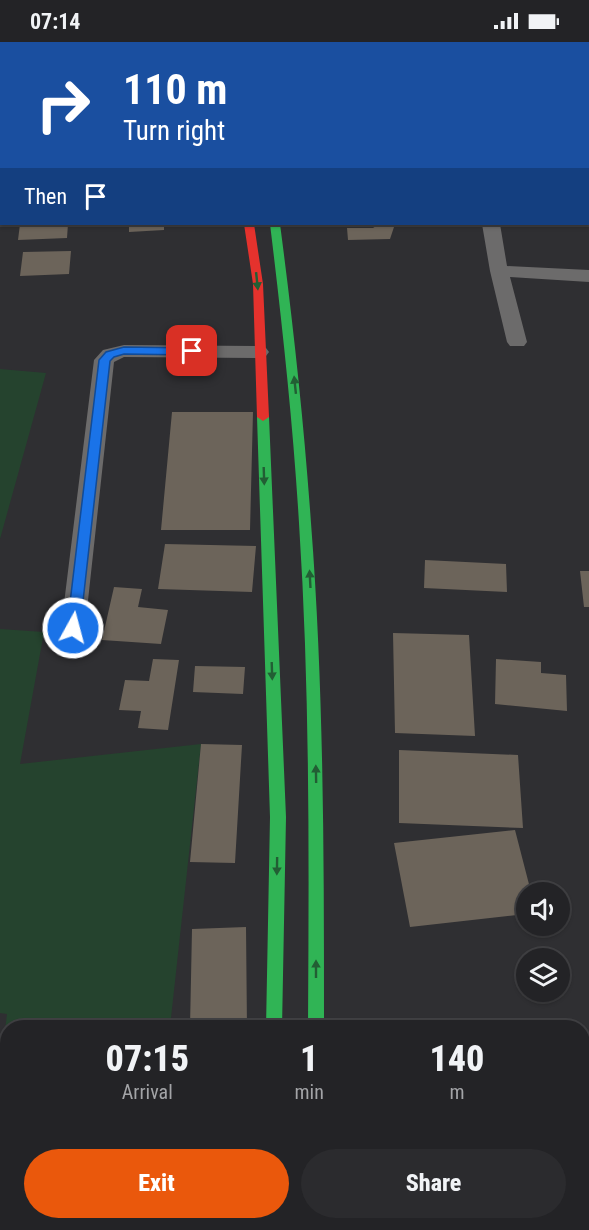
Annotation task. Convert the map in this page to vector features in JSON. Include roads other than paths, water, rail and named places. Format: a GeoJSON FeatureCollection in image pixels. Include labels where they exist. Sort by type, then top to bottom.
{"type":"FeatureCollection","features":[{"type":"Feature","properties":{"kind":"street"},"geometry":{"type":"LineString","coordinates":[[249,225],[258,284],[278,817],[274,1020]]}},
{"type":"Feature","properties":{"kind":"street"},"geometry":{"type":"LineString","coordinates":[[275,225],[299,417],[308,548],[317,813],[316,1020]]}},
{"type":"Feature","properties":{"kind":"street"},"geometry":{"type":"LineString","coordinates":[[491,225],[499,271],[518,342]]}},
{"type":"Feature","properties":{"kind":"street"},"geometry":{"type":"LineString","coordinates":[[499,271],[589,276]]}},
{"type":"Feature","properties":{"kind":"street"},"geometry":{"type":"LineString","coordinates":[[73,628],[104,360],[110,354],[124,351],[259,352]]}},
{"type":"Feature","properties":{"kind":"street"},"geometry":{"type":"LineString","coordinates":[[316,1004],[323,1020]]}}]}
